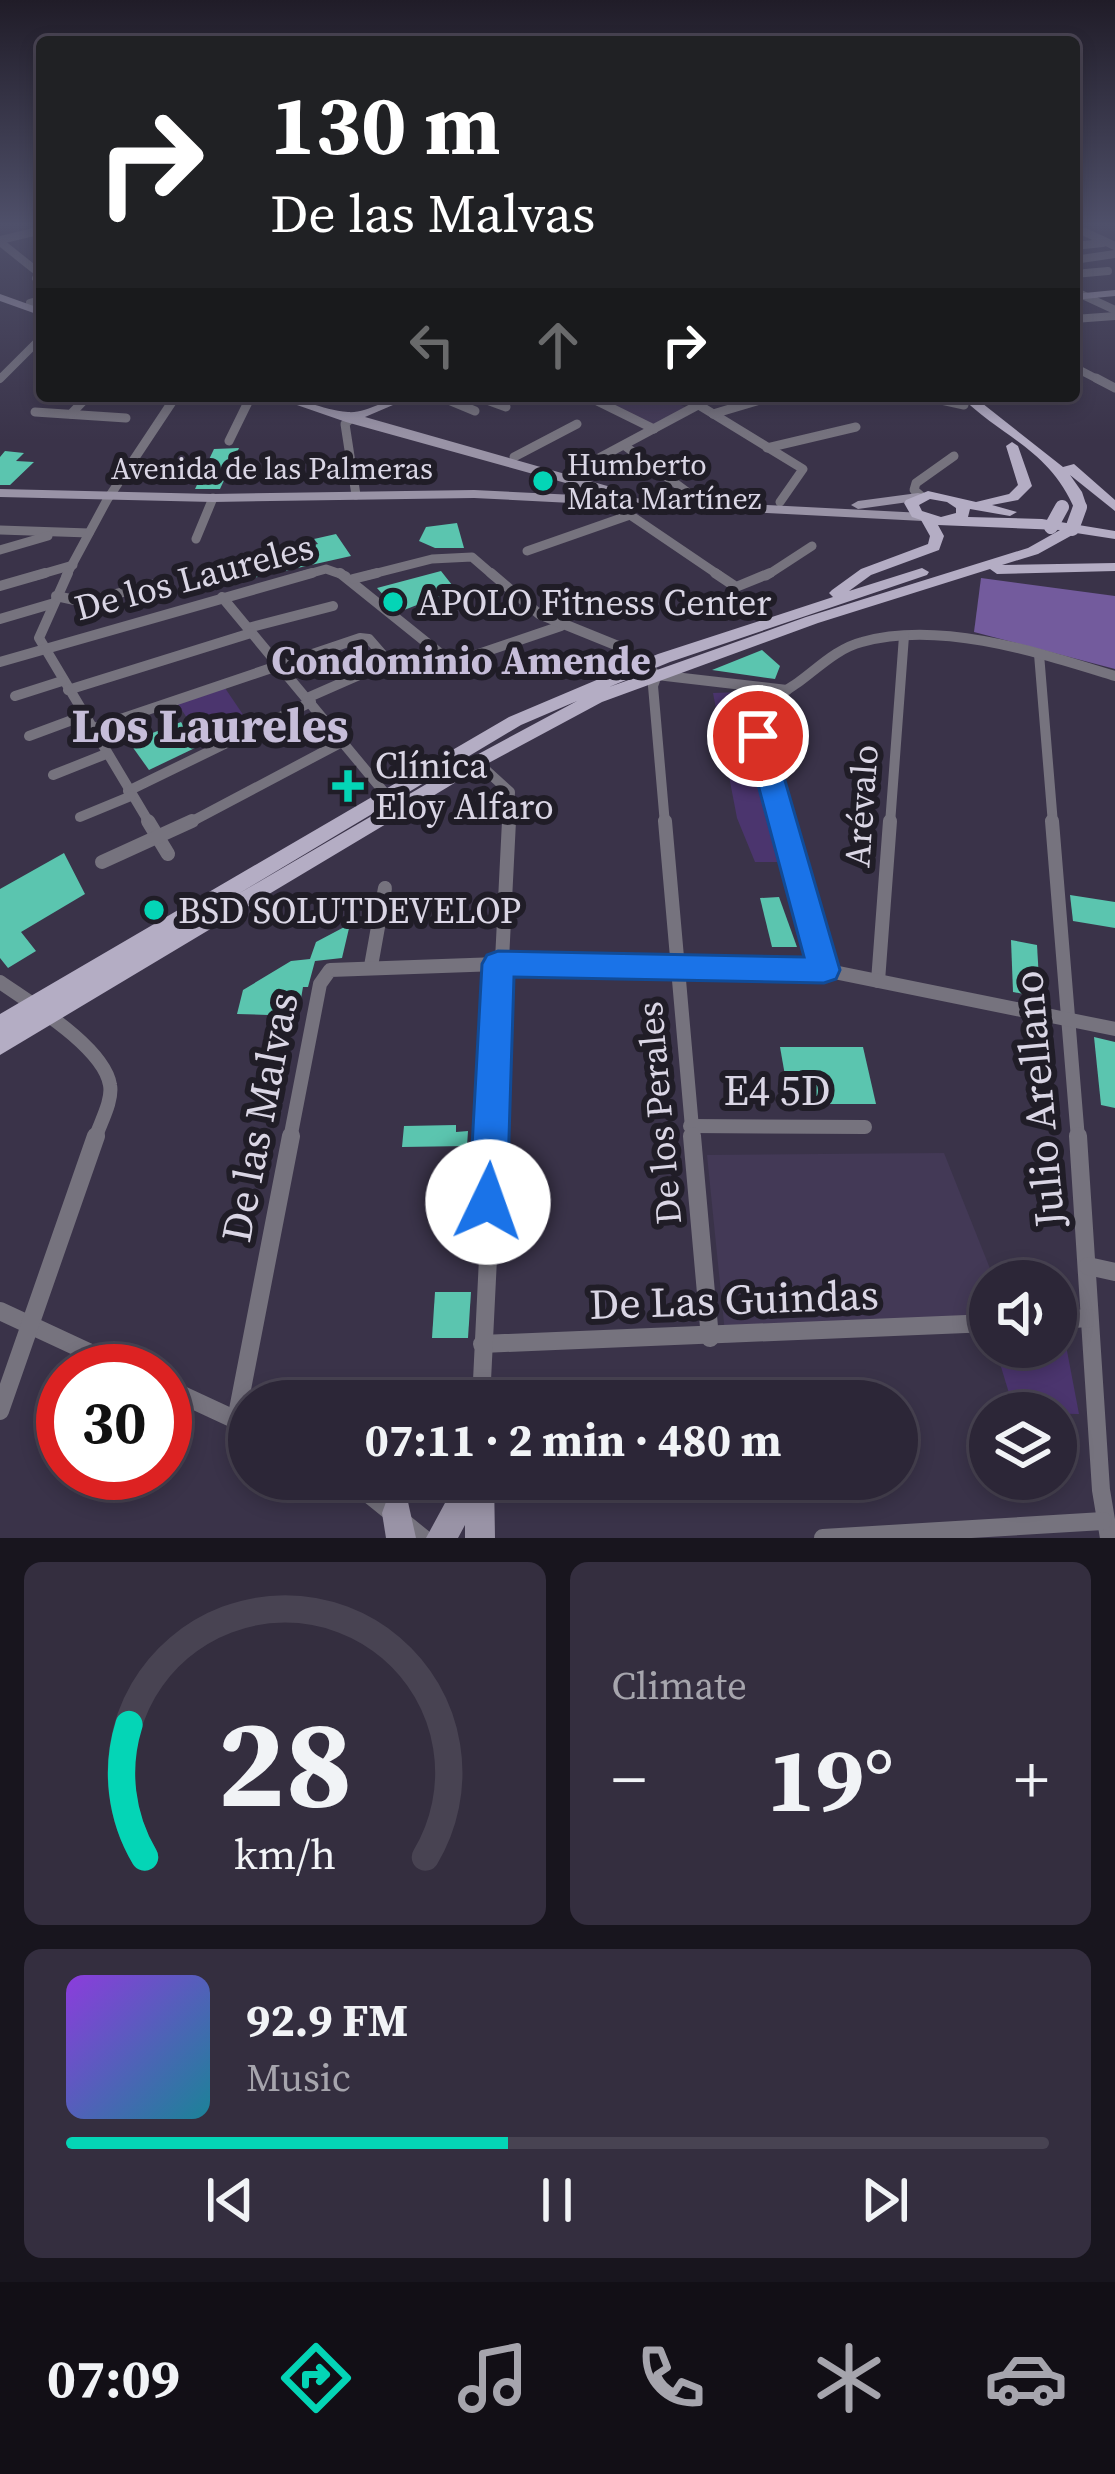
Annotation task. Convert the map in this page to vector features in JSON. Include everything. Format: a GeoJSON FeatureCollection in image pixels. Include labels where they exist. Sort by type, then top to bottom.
{"type":"FeatureCollection","features":[{"type":"Feature","properties":{"kind":"main road"},"geometry":{"type":"LineString","coordinates":[[299,402],[637,504]]}},
{"type":"Feature","properties":{"kind":"main road"},"geometry":{"type":"LineString","coordinates":[[311,402],[354,418],[514,457],[577,484]]}},
{"type":"Feature","properties":{"kind":"main road"},"geometry":{"type":"LineString","coordinates":[[354,418],[393,402]]}},
{"type":"Feature","properties":{"kind":"main road"},"geometry":{"type":"LineString","coordinates":[[393,802],[651,670],[1033,551],[1072,529],[1080,507],[1068,480],[965,402]]}},
{"type":"Feature","properties":{"kind":"main road"},"geometry":{"type":"LineString","coordinates":[[955,501],[992,502],[1021,492],[1025,476],[1010,438]]}},
{"type":"Feature","properties":{"kind":"main road"},"geometry":{"type":"LineString","coordinates":[[1010,438],[1058,458],[1115,507]]}},
{"type":"Feature","properties":{"kind":"main road"},"geometry":{"type":"LineString","coordinates":[[0,1045],[40,1012],[393,802],[515,721],[829,600],[1019,545],[1051,527],[1062,507],[1060,490],[1010,438]]}},
{"type":"Feature","properties":{"kind":"main road","name":"Avenida de las Palmeras"},"geometry":{"type":"LineString","coordinates":[[544,497],[577,484],[637,504],[694,497],[846,506],[920,496],[1081,518],[1115,531]]}},
{"type":"Feature","properties":{"kind":"main road","name":"Avenida de las Palmeras"},"geometry":{"type":"LineString","coordinates":[[0,493],[544,497],[1115,531]]}},
{"type":"Feature","properties":{"kind":"main road"},"geometry":{"type":"LineString","coordinates":[[829,600],[866,572],[934,547],[937,536],[911,506],[920,496]]}},
{"type":"Feature","properties":{"kind":"main road"},"geometry":{"type":"LineString","coordinates":[[953,521],[963,515],[955,501]]}},
{"type":"Feature","properties":{"kind":"main road"},"geometry":{"type":"LineString","coordinates":[[957,574],[1115,567]]}},
{"type":"Feature","properties":{"kind":"main road"},"geometry":{"type":"LineString","coordinates":[[0,1024],[40,1012]]}},
{"type":"Feature","properties":{"kind":"main road"},"geometry":{"type":"LineString","coordinates":[[441,1538],[464,1500]]}},
{"type":"Feature","properties":{"kind":"main road"},"geometry":{"type":"LineString","coordinates":[[476,1534],[477,1500]]}},
{"type":"Feature","properties":{"kind":"street"},"geometry":{"type":"LineString","coordinates":[[1083,298],[1115,313]]}},
{"type":"Feature","properties":{"kind":"street"},"geometry":{"type":"LineString","coordinates":[[1080,318],[1115,313]]}},
{"type":"Feature","properties":{"kind":"street"},"geometry":{"type":"LineString","coordinates":[[0,379],[36,344]]}},
{"type":"Feature","properties":{"kind":"street"},"geometry":{"type":"LineString","coordinates":[[1080,370],[1115,388]]}},
{"type":"Feature","properties":{"kind":"street"},"geometry":{"type":"LineString","coordinates":[[71,414],[82,402]]}},
{"type":"Feature","properties":{"kind":"street"},"geometry":{"type":"LineString","coordinates":[[168,854],[43,650],[40,629],[109,496],[172,402]]}},
{"type":"Feature","properties":{"kind":"street"},"geometry":{"type":"LineString","coordinates":[[229,440],[248,402]]}},
{"type":"Feature","properties":{"kind":"street"},"geometry":{"type":"LineString","coordinates":[[454,402],[476,411]]}},
{"type":"Feature","properties":{"kind":"street"},"geometry":{"type":"LineString","coordinates":[[494,402],[506,406]]}},
{"type":"Feature","properties":{"kind":"street"},"geometry":{"type":"LineString","coordinates":[[599,402],[654,429]]}},
{"type":"Feature","properties":{"kind":"street"},"geometry":{"type":"LineString","coordinates":[[693,402],[803,469],[780,502]]}},
{"type":"Feature","properties":{"kind":"street"},"geometry":{"type":"LineString","coordinates":[[713,415],[754,402]]}},
{"type":"Feature","properties":{"kind":"street"},"geometry":{"type":"LineString","coordinates":[[577,484],[625,446],[698,405]]}},
{"type":"Feature","properties":{"kind":"street"},"geometry":{"type":"LineString","coordinates":[[35,412],[126,418]]}},
{"type":"Feature","properties":{"kind":"street"},"geometry":{"type":"LineString","coordinates":[[354,418],[345,424],[356,495]]}},
{"type":"Feature","properties":{"kind":"street"},"geometry":{"type":"LineString","coordinates":[[514,457],[577,424]]}},
{"type":"Feature","properties":{"kind":"street"},"geometry":{"type":"LineString","coordinates":[[767,448],[856,427]]}},
{"type":"Feature","properties":{"kind":"street"},"geometry":{"type":"LineString","coordinates":[[625,446],[694,497]]}},
{"type":"Feature","properties":{"kind":"street"},"geometry":{"type":"LineString","coordinates":[[920,496],[914,490],[916,483],[954,456]]}},
{"type":"Feature","properties":{"kind":"street"},"geometry":{"type":"LineString","coordinates":[[196,539],[213,498]]}},
{"type":"Feature","properties":{"kind":"street"},"geometry":{"type":"LineString","coordinates":[[527,551],[637,504],[736,587],[755,586],[783,559],[812,547]]}},
{"type":"Feature","properties":{"kind":"street"},"geometry":{"type":"LineString","coordinates":[[0,530],[89,533]]}},
{"type":"Feature","properties":{"kind":"street"},"geometry":{"type":"LineString","coordinates":[[18,545],[22,531]]}},
{"type":"Feature","properties":{"kind":"street"},"geometry":{"type":"LineString","coordinates":[[0,550],[61,532]]}},
{"type":"Feature","properties":{"kind":"street","name":"De los Laureles"},"geometry":{"type":"LineString","coordinates":[[0,662],[322,570],[342,571],[353,579],[432,559],[472,557],[522,602],[560,626]]}},
{"type":"Feature","properties":{"kind":"street"},"geometry":{"type":"LineString","coordinates":[[0,586],[73,565]]}},
{"type":"Feature","properties":{"kind":"street"},"geometry":{"type":"LineString","coordinates":[[353,579],[452,663],[560,626],[613,644],[651,670],[788,690]]}},
{"type":"Feature","properties":{"kind":"street"},"geometry":{"type":"LineString","coordinates":[[0,619],[53,600],[84,602],[163,582]]}},
{"type":"Feature","properties":{"kind":"street"},"geometry":{"type":"LineString","coordinates":[[222,597],[393,802]]}},
{"type":"Feature","properties":{"kind":"street"},"geometry":{"type":"LineString","coordinates":[[15,696],[65,686],[333,605]]}},
{"type":"Feature","properties":{"kind":"street"},"geometry":{"type":"LineString","coordinates":[[824,970],[756,725],[770,700],[836,653],[861,642],[904,636],[1039,654],[1115,676]]}},
{"type":"Feature","properties":{"kind":"street","name":"Arévalo"},"geometry":{"type":"LineString","coordinates":[[878,981],[904,636]]}},
{"type":"Feature","properties":{"kind":"street"},"geometry":{"type":"LineString","coordinates":[[80,817],[389,662],[365,638],[92,729]]}},
{"type":"Feature","properties":{"kind":"street","name":"Julio Arellano"},"geometry":{"type":"LineString","coordinates":[[1039,654],[1089,1318],[1108,1493],[1106,1529]]}},
{"type":"Feature","properties":{"kind":"street","name":"De los Perales"},"geometry":{"type":"LineString","coordinates":[[651,670],[710,1338]]}},
{"type":"Feature","properties":{"kind":"street"},"geometry":{"type":"LineString","coordinates":[[29,736],[83,716]]}},
{"type":"Feature","properties":{"kind":"street"},"geometry":{"type":"LineString","coordinates":[[102,862],[158,839],[342,742]]}},
{"type":"Feature","properties":{"kind":"street"},"geometry":{"type":"LineString","coordinates":[[52,776],[106,754]]}},
{"type":"Feature","properties":{"kind":"street"},"geometry":{"type":"LineString","coordinates":[[477,762],[510,792],[498,964],[481,1380]]}},
{"type":"Feature","properties":{"kind":"street"},"geometry":{"type":"LineString","coordinates":[[371,966],[385,888]]}},
{"type":"Feature","properties":{"kind":"street","name":"De las Malvas"},"geometry":{"type":"LineString","coordinates":[[251,1380],[320,984],[331,970],[498,964],[824,970],[1115,1029]]}},
{"type":"Feature","properties":{"kind":"street"},"geometry":{"type":"LineString","coordinates":[[0,982],[105,1066],[112,1090],[0,1411]]}},
{"type":"Feature","properties":{"kind":"street","name":"E4 5D"},"geometry":{"type":"LineString","coordinates":[[690,1126],[865,1127]]}},
{"type":"Feature","properties":{"kind":"street"},"geometry":{"type":"LineString","coordinates":[[1088,1266],[1115,1272]]}},
{"type":"Feature","properties":{"kind":"street"},"geometry":{"type":"LineString","coordinates":[[0,1311],[69,1344]]}},
{"type":"Feature","properties":{"kind":"street"},"geometry":{"type":"LineString","coordinates":[[1077,1318],[1089,1318]]}},
{"type":"Feature","properties":{"kind":"street","name":"De Las Guindas"},"geometry":{"type":"LineString","coordinates":[[482,1344],[969,1324]]}},
{"type":"Feature","properties":{"kind":"street"},"geometry":{"type":"LineString","coordinates":[[192,1399],[228,1416]]}},
{"type":"Feature","properties":{"kind":"street"},"geometry":{"type":"LineString","coordinates":[[372,1500],[399,1526],[423,1538]]}},
{"type":"Feature","properties":{"kind":"street"},"geometry":{"type":"LineString","coordinates":[[824,1538],[1106,1529]]}},
{"type":"Feature","properties":{"kind":"shaded area"},"geometry":{"type":"Polygon","coordinates":[[[604,402],[675,402],[687,408],[655,426],[604,402]]]}},
{"type":"Feature","properties":{"kind":"shaded area"},"geometry":{"type":"Polygon","coordinates":[[[981,578],[1115,596],[1115,669],[974,632],[981,578]]]}},
{"type":"Feature","properties":{"kind":"shaded area"},"geometry":{"type":"Polygon","coordinates":[[[225,688],[250,725],[206,748],[178,704],[225,688]]]}},
{"type":"Feature","properties":{"kind":"shaded area"},"geometry":{"type":"Polygon","coordinates":[[[713,693],[762,694],[747,714],[782,862],[755,862],[737,818],[713,693]]]}},
{"type":"Feature","properties":{"kind":"shaded area"},"geometry":{"type":"Polygon","coordinates":[[[944,1153],[987,1260],[969,1260],[969,1320],[726,1343],[707,1155],[944,1153]]]}},
{"type":"Feature","properties":{"kind":"shaded area"},"geometry":{"type":"Polygon","coordinates":[[[1001,1368],[1070,1368],[1075,1392],[1009,1392],[1001,1368]]]}},
{"type":"Feature","properties":{"kind":"building"},"geometry":{"type":"Polygon","coordinates":[[[239,448],[220,489],[195,489],[214,449],[239,448]]]}},
{"type":"Feature","properties":{"kind":"building"},"geometry":{"type":"Polygon","coordinates":[[[5,451],[24,453],[16,461],[34,462],[10,485],[0,485],[0,457],[5,451]]]}},
{"type":"Feature","properties":{"kind":"building"},"geometry":{"type":"Polygon","coordinates":[[[457,523],[464,548],[435,548],[419,541],[426,527],[457,523]]]}},
{"type":"Feature","properties":{"kind":"building"},"geometry":{"type":"Polygon","coordinates":[[[336,534],[351,556],[226,584],[217,566],[318,544],[314,539],[336,534]]]}},
{"type":"Feature","properties":{"kind":"building"},"geometry":{"type":"Polygon","coordinates":[[[441,571],[456,590],[404,610],[393,595],[385,597],[377,588],[441,571]]]}},
{"type":"Feature","properties":{"kind":"building"},"geometry":{"type":"Polygon","coordinates":[[[762,650],[780,666],[775,679],[712,670],[762,650]]]}},
{"type":"Feature","properties":{"kind":"building"},"geometry":{"type":"Polygon","coordinates":[[[181,722],[197,747],[149,770],[129,742],[181,722]]]}},
{"type":"Feature","properties":{"kind":"building"},"geometry":{"type":"Polygon","coordinates":[[[64,853],[85,894],[21,932],[36,951],[8,968],[0,958],[0,889],[64,853]]]}},
{"type":"Feature","properties":{"kind":"building"},"geometry":{"type":"Polygon","coordinates":[[[1070,895],[1115,902],[1115,928],[1073,921],[1070,895]]]}},
{"type":"Feature","properties":{"kind":"building"},"geometry":{"type":"Polygon","coordinates":[[[779,897],[797,947],[772,947],[760,898],[779,897]]]}},
{"type":"Feature","properties":{"kind":"building"},"geometry":{"type":"Polygon","coordinates":[[[350,924],[342,958],[315,961],[308,987],[303,987],[298,1016],[237,1014],[243,990],[291,961],[310,959],[316,942],[350,924]]]}},
{"type":"Feature","properties":{"kind":"building"},"geometry":{"type":"Polygon","coordinates":[[[1011,940],[1037,945],[1040,997],[1013,992],[1011,940]]]}},
{"type":"Feature","properties":{"kind":"building"},"geometry":{"type":"Polygon","coordinates":[[[1094,1037],[1115,1042],[1115,1108],[1101,1105],[1094,1037]]]}},
{"type":"Feature","properties":{"kind":"building"},"geometry":{"type":"Polygon","coordinates":[[[780,1047],[863,1047],[876,1104],[790,1104],[780,1047]]]}},
{"type":"Feature","properties":{"kind":"building"},"geometry":{"type":"Polygon","coordinates":[[[456,1125],[456,1132],[468,1131],[467,1146],[402,1147],[404,1126],[456,1125]]]}},
{"type":"Feature","properties":{"kind":"building"},"geometry":{"type":"Polygon","coordinates":[[[435,1292],[471,1292],[468,1338],[432,1338],[435,1292]]]}},
{"type":"Feature","properties":{"kind":"place","name":"Humberto Mata Martínez"},"geometry":{"type":"Point","coordinates":[543,481]}},
{"type":"Feature","properties":{"kind":"place","name":"APOLO Fitness Center"},"geometry":{"type":"Point","coordinates":[393,602]}},
{"type":"Feature","properties":{"kind":"place","name":"Clínica Eloy Alfaro"},"geometry":{"type":"Point","coordinates":[348,786]}},
{"type":"Feature","properties":{"kind":"place","name":"BSD SOLUTDEVELOP"},"geometry":{"type":"Point","coordinates":[154,910]}},
{"type":"Feature","properties":{"kind":"district","name":"Condominio Amende"},"geometry":{"type":"Point","coordinates":[461,660]}},
{"type":"Feature","properties":{"kind":"district","name":"Los Laureles"},"geometry":{"type":"Point","coordinates":[210,725]}},
{"type":"Feature","properties":{"kind":"route"},"geometry":{"type":"LineString","coordinates":[[488,1202],[498,964],[824,970],[758,736]]}}]}
